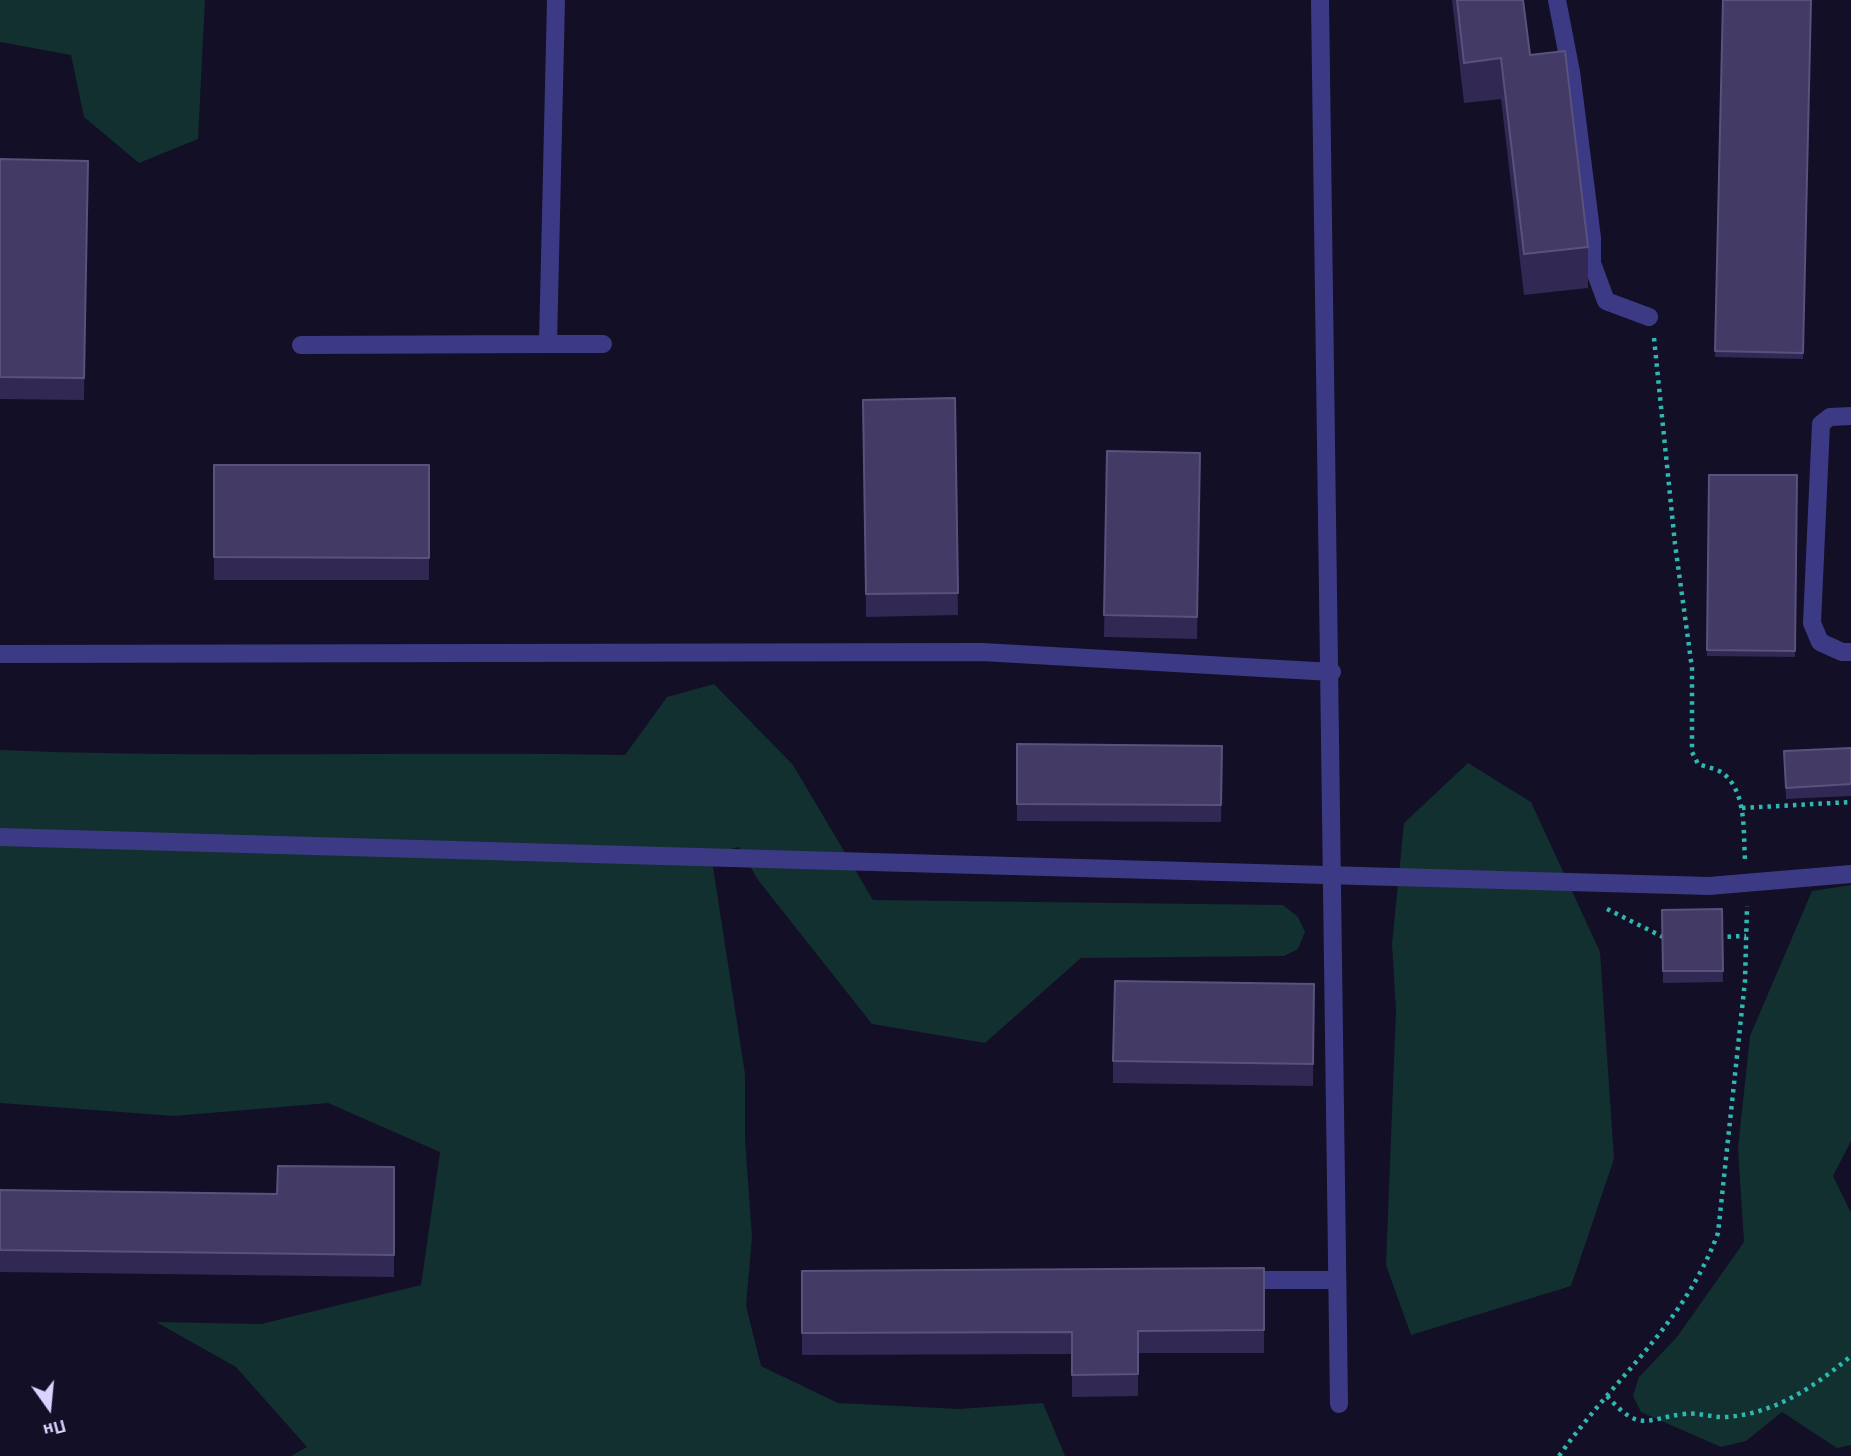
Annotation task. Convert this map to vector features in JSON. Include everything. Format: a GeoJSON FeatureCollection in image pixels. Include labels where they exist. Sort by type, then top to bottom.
{"type":"FeatureCollection","features":[{"type":"Feature","properties":{"kind":"lane"},"geometry":{"type":"LineString","coordinates":[[548,344],[556,0]]}},
{"type":"Feature","properties":{"kind":"lane"},"geometry":{"type":"LineString","coordinates":[[1320,0],[1332,672],[1339,1404]]}},
{"type":"Feature","properties":{"kind":"lane"},"geometry":{"type":"LineString","coordinates":[[1557,0],[1571,72],[1592,263],[1605,301],[1649,317]]}},
{"type":"Feature","properties":{"kind":"lane"},"geometry":{"type":"LineString","coordinates":[[302,345],[603,344]]}},
{"type":"Feature","properties":{"kind":"lane"},"geometry":{"type":"LineString","coordinates":[[1851,416],[1830,417],[1821,424],[1812,623],[1820,642],[1842,652],[1851,652]]}},
{"type":"Feature","properties":{"kind":"lane"},"geometry":{"type":"LineString","coordinates":[[0,654],[982,652],[1332,672]]}},
{"type":"Feature","properties":{"kind":"lane"},"geometry":{"type":"LineString","coordinates":[[0,837],[1334,873],[1709,886],[1851,873]]}},
{"type":"Feature","properties":{"kind":"lane"},"geometry":{"type":"LineString","coordinates":[[1227,1280],[1336,1280]]}},
{"type":"Feature","properties":{"kind":"path"},"geometry":{"type":"LineString","coordinates":[[1649,317],[1692,668],[1692,752],[1698,764],[1723,773],[1735,789],[1742,808],[1747,883]]}},
{"type":"Feature","properties":{"kind":"path"},"geometry":{"type":"LineString","coordinates":[[1742,808],[1851,802]]}},
{"type":"Feature","properties":{"kind":"path"},"geometry":{"type":"LineString","coordinates":[[1602,906],[1662,938],[1674,938]]}},
{"type":"Feature","properties":{"kind":"path"},"geometry":{"type":"LineString","coordinates":[[1559,1456],[1581,1424],[1664,1332],[1707,1263],[1718,1233],[1733,1112],[1746,936],[1710,937]]}},
{"type":"Feature","properties":{"kind":"path"},"geometry":{"type":"LineString","coordinates":[[1607,1396],[1623,1412],[1644,1421],[1656,1422],[1684,1414],[1729,1417],[1784,1402],[1806,1392],[1851,1356]]}},
{"type":"Feature","properties":{"kind":"green space"},"geometry":{"type":"Polygon","coordinates":[[[0,0],[205,0],[198,139],[139,163],[84,117],[71,55],[0,42],[0,0]]]}},
{"type":"Feature","properties":{"kind":"green space"},"geometry":{"type":"Polygon","coordinates":[[[714,684],[793,765],[873,900],[1283,905],[1298,917],[1305,932],[1298,949],[1284,956],[1081,958],[985,1043],[872,1024],[758,880],[739,847],[711,854],[745,1074],[745,1139],[752,1237],[746,1306],[761,1366],[838,1403],[959,1409],[1043,1403],[1065,1456],[291,1456],[307,1447],[236,1367],[156,1322],[261,1324],[421,1285],[440,1152],[328,1103],[174,1116],[0,1103],[0,750],[156,754],[625,755],[667,697],[714,684]]]}},
{"type":"Feature","properties":{"kind":"green space"},"geometry":{"type":"Polygon","coordinates":[[[1468,763],[1531,802],[1600,952],[1614,1159],[1571,1286],[1411,1335],[1386,1265],[1396,1010],[1392,944],[1404,823],[1468,763]]]}},
{"type":"Feature","properties":{"kind":"green space"},"geometry":{"type":"Polygon","coordinates":[[[1851,885],[1851,1141],[1833,1176],[1851,1213],[1851,1445],[1837,1448],[1782,1412],[1746,1441],[1721,1447],[1641,1412],[1633,1396],[1639,1377],[1677,1337],[1744,1242],[1738,1148],[1750,1036],[1812,891],[1851,885]]]}},
{"type":"Feature","properties":{"kind":"building"},"geometry":{"type":"Polygon","coordinates":[[[1457,0],[1523,0],[1530,55],[1565,51],[1588,247],[1524,254],[1501,58],[1464,63],[1457,0]]]}},
{"type":"Feature","properties":{"kind":"building"},"geometry":{"type":"Polygon","coordinates":[[[1723,0],[1811,0],[1803,353],[1715,351],[1723,0]]]}},
{"type":"Feature","properties":{"kind":"building"},"geometry":{"type":"Polygon","coordinates":[[[0,159],[88,161],[84,378],[0,377],[0,159]]]}},
{"type":"Feature","properties":{"kind":"building"},"geometry":{"type":"Polygon","coordinates":[[[955,398],[958,593],[866,594],[863,400],[955,398]]]}},
{"type":"Feature","properties":{"kind":"building"},"geometry":{"type":"Polygon","coordinates":[[[1107,451],[1200,453],[1197,617],[1104,615],[1107,451]]]}},
{"type":"Feature","properties":{"kind":"building"},"geometry":{"type":"Polygon","coordinates":[[[214,465],[429,465],[429,558],[214,557],[214,465]]]}},
{"type":"Feature","properties":{"kind":"building"},"geometry":{"type":"Polygon","coordinates":[[[1709,475],[1797,475],[1795,651],[1707,650],[1709,475]]]}},
{"type":"Feature","properties":{"kind":"building"},"geometry":{"type":"Polygon","coordinates":[[[1017,744],[1222,746],[1221,805],[1017,804],[1017,744]]]}},
{"type":"Feature","properties":{"kind":"building"},"geometry":{"type":"Polygon","coordinates":[[[1851,748],[1851,784],[1786,788],[1784,751],[1851,748]]]}},
{"type":"Feature","properties":{"kind":"building"},"geometry":{"type":"Polygon","coordinates":[[[1722,909],[1723,971],[1663,971],[1662,910],[1722,909]]]}},
{"type":"Feature","properties":{"kind":"building"},"geometry":{"type":"Polygon","coordinates":[[[1115,981],[1314,984],[1313,1064],[1113,1061],[1115,981]]]}},
{"type":"Feature","properties":{"kind":"building"},"geometry":{"type":"Polygon","coordinates":[[[278,1166],[394,1167],[394,1255],[0,1250],[0,1190],[277,1194],[278,1166]]]}},
{"type":"Feature","properties":{"kind":"building"},"geometry":{"type":"Polygon","coordinates":[[[1264,1268],[1264,1330],[1138,1331],[1138,1374],[1072,1375],[1072,1332],[802,1333],[802,1271],[1264,1268]]]}}]}
